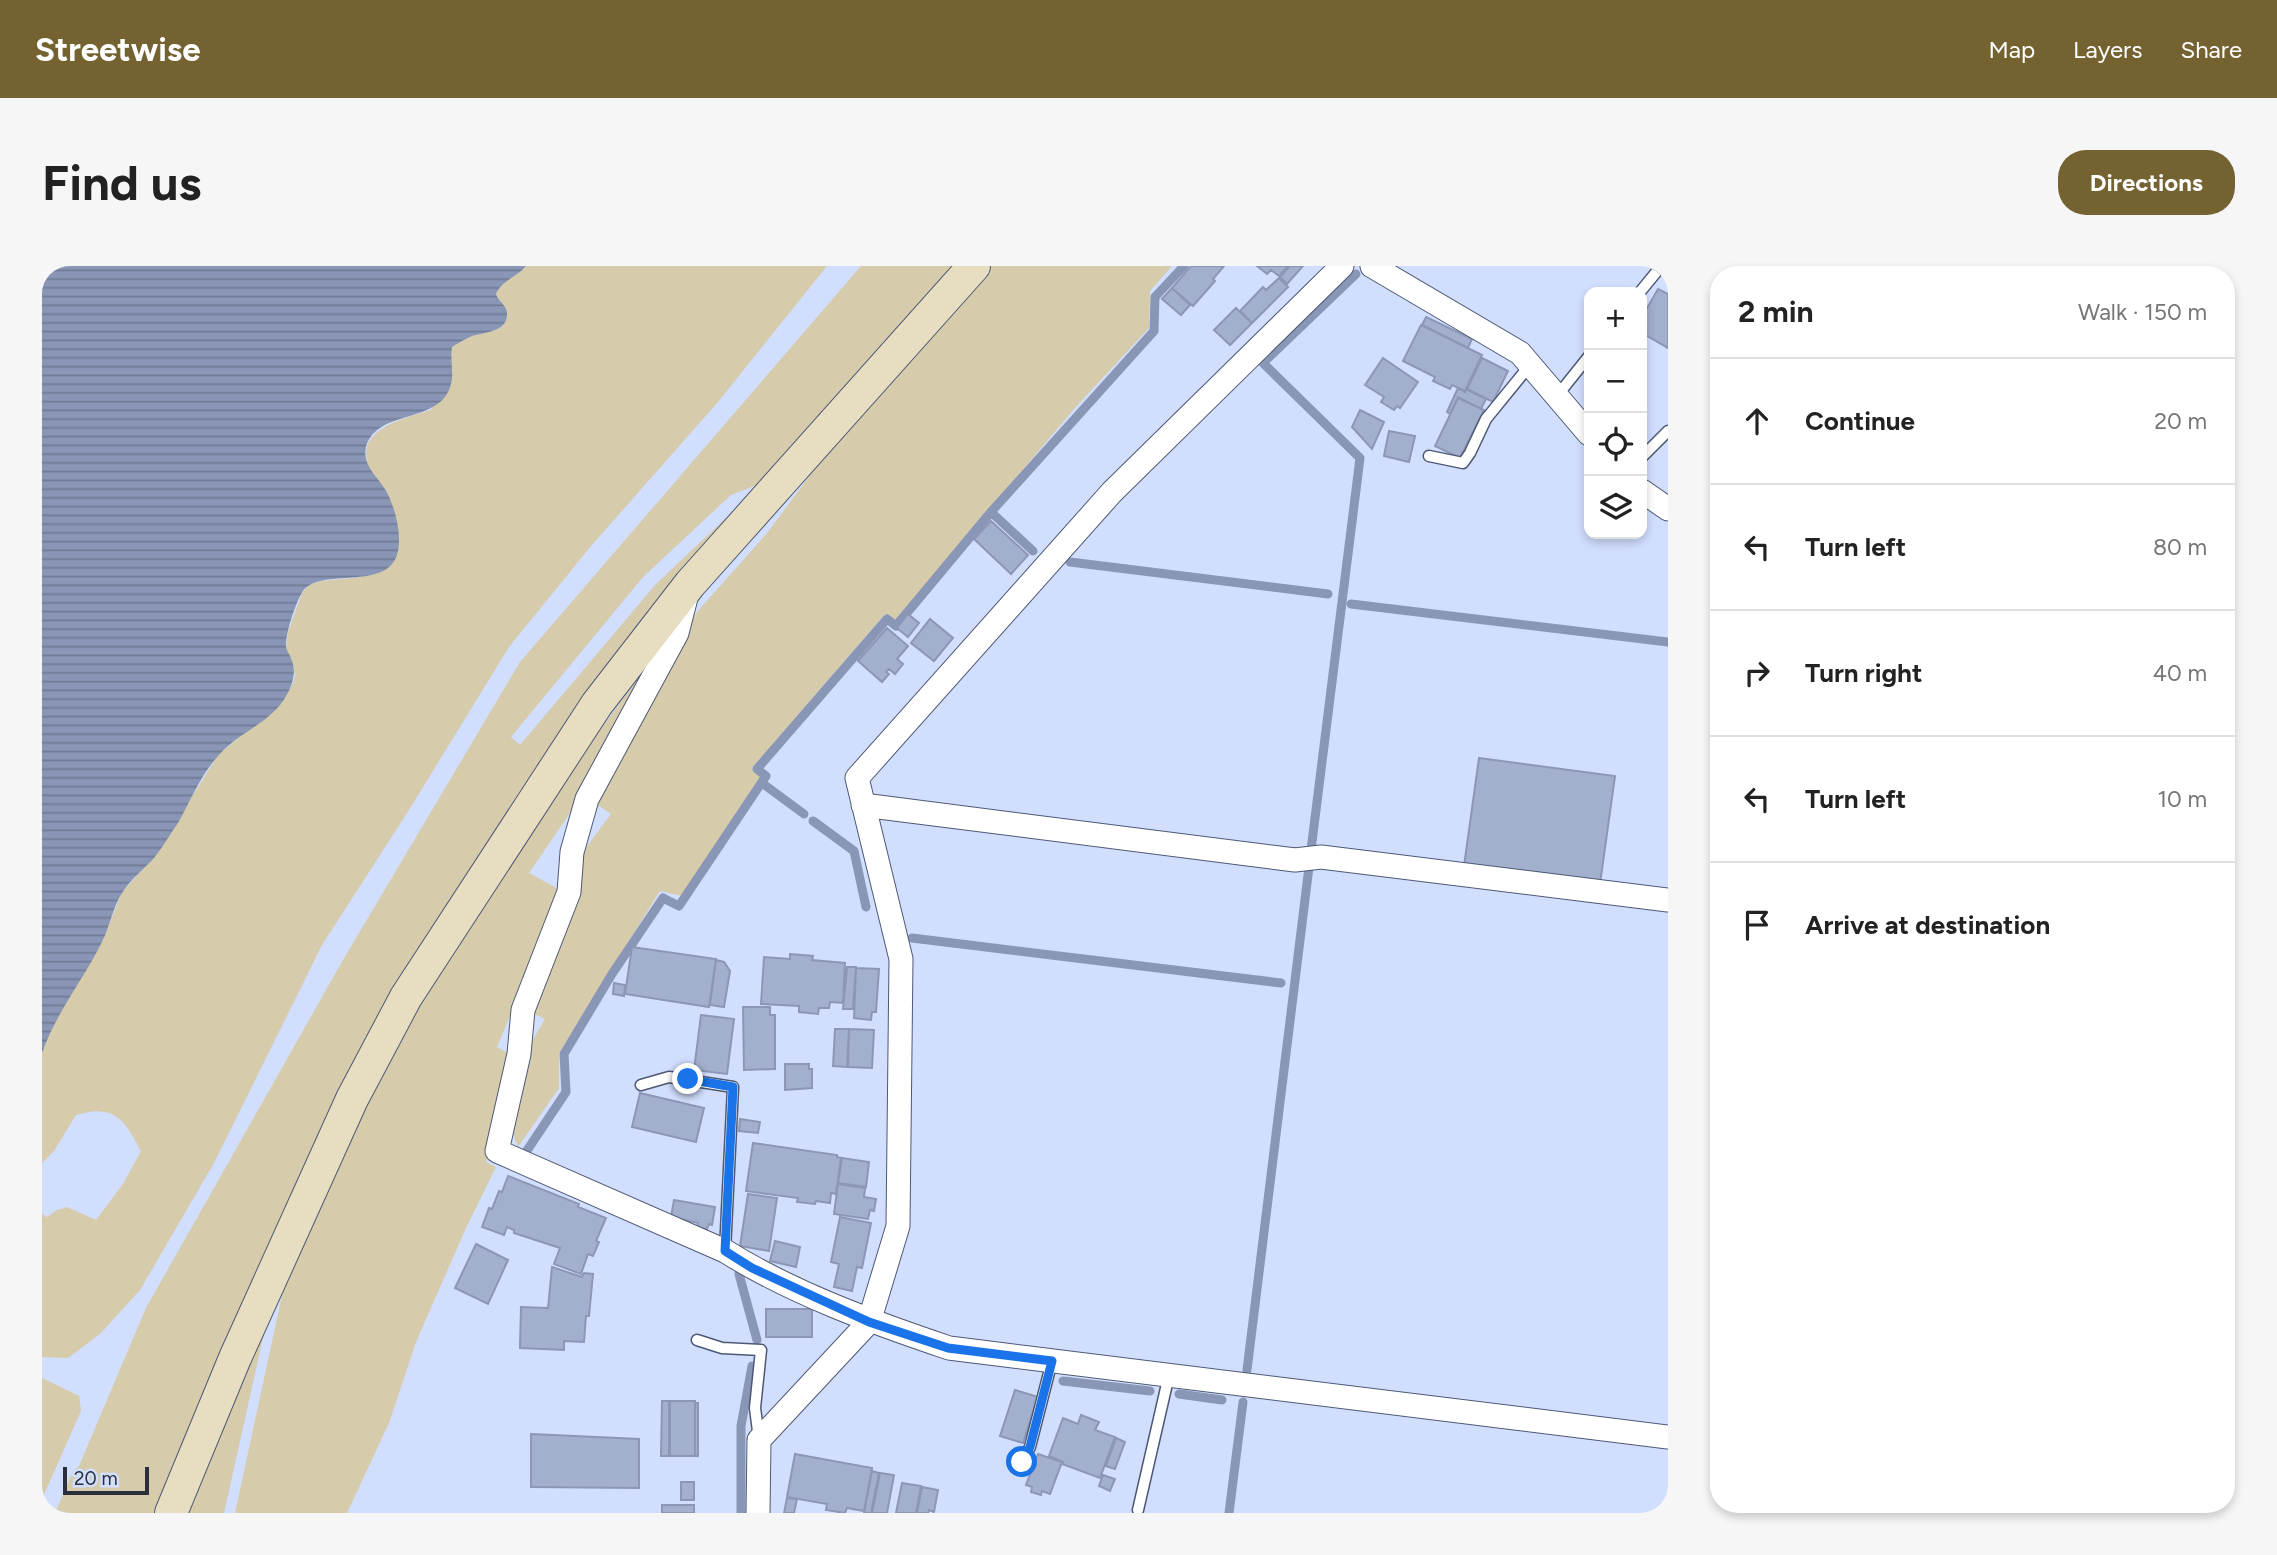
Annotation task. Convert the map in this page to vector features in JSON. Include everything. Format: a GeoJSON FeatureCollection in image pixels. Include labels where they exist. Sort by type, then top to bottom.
{"type":"FeatureCollection","features":[{"type":"Feature","properties":{"kind":"street"},"geometry":{"type":"LineString","coordinates":[[171,1513],[235,1358],[352,1099],[406,997],[597,704],[690,584],[974,266]]}},
{"type":"Feature","properties":{"kind":"street"},"geometry":{"type":"LineString","coordinates":[[758,1513],[759,1440],[869,1322],[898,1226],[901,959],[857,778],[1112,492],[1342,266]]}},
{"type":"Feature","properties":{"kind":"street"},"geometry":{"type":"LineString","coordinates":[[1372,266],[1520,353],[1584,428]]}},
{"type":"Feature","properties":{"kind":"street"},"geometry":{"type":"LineString","coordinates":[[1647,494],[1668,509]]}},
{"type":"Feature","properties":{"kind":"street"},"geometry":{"type":"LineString","coordinates":[[690,584],[677,633],[587,799],[572,852],[569,892],[523,1010],[519,1055],[497,1151],[725,1251],[752,1268],[869,1322],[948,1348],[1668,1437]]}},
{"type":"Feature","properties":{"kind":"street"},"geometry":{"type":"LineString","coordinates":[[863,805],[1295,860],[1321,857],[1668,900]]}},
{"type":"Feature","properties":{"kind":"lane"},"geometry":{"type":"LineString","coordinates":[[1644,287],[1658,270]]}},
{"type":"Feature","properties":{"kind":"lane"},"geometry":{"type":"LineString","coordinates":[[1557,396],[1584,362]]}},
{"type":"Feature","properties":{"kind":"lane"},"geometry":{"type":"LineString","coordinates":[[1429,456],[1463,463],[1486,419],[1530,365]]}},
{"type":"Feature","properties":{"kind":"lane"},"geometry":{"type":"LineString","coordinates":[[1647,452],[1668,431]]}},
{"type":"Feature","properties":{"kind":"lane"},"geometry":{"type":"LineString","coordinates":[[641,1085],[669,1077],[733,1087],[725,1251]]}},
{"type":"Feature","properties":{"kind":"lane"},"geometry":{"type":"LineString","coordinates":[[697,1340],[722,1348],[761,1350],[755,1408],[759,1440]]}},
{"type":"Feature","properties":{"kind":"lane"},"geometry":{"type":"LineString","coordinates":[[1022,1462],[1030,1447],[1052,1361]]}},
{"type":"Feature","properties":{"kind":"lane"},"geometry":{"type":"LineString","coordinates":[[1138,1510],[1169,1376]]}},
{"type":"Feature","properties":{"kind":"shaded area"},"geometry":{"type":"Polygon","coordinates":[[[526,266],[827,266],[718,402],[591,546],[509,647],[322,945],[214,1163],[140,1290],[100,1334],[68,1358],[42,1357],[42,1214],[47,1217],[67,1207],[96,1220],[123,1184],[141,1151],[117,1117],[100,1111],[89,1112],[76,1115],[54,1151],[42,1163],[42,1053],[51,1027],[103,940],[122,892],[155,856],[218,755],[282,702],[293,683],[295,674],[286,647],[288,632],[302,593],[309,585],[321,581],[362,577],[386,490],[369,468],[366,455],[368,444],[384,427],[431,410],[452,347],[504,324],[507,310],[496,294],[526,266]]]}},
{"type":"Feature","properties":{"kind":"shaded area"},"geometry":{"type":"Polygon","coordinates":[[[861,266],[952,266],[767,481],[731,495],[643,577],[511,737],[520,745],[656,584],[730,514],[676,580],[488,844],[157,1513],[55,1513],[73,1471],[79,1466],[146,1308],[343,960],[520,662],[861,266]]]}},
{"type":"Feature","properties":{"kind":"shaded area"},"geometry":{"type":"Polygon","coordinates":[[[988,266],[1172,266],[1150,291],[1149,328],[1074,409],[895,621],[885,614],[752,768],[761,777],[682,896],[660,891],[559,1053],[559,1088],[518,1147],[512,1132],[529,1046],[545,1019],[530,1012],[582,853],[611,814],[592,801],[697,612],[768,532],[833,444],[988,266]]]}},
{"type":"Feature","properties":{"kind":"shaded area"},"geometry":{"type":"Polygon","coordinates":[[[664,644],[585,791],[529,873],[562,891],[497,1047],[509,1054],[486,1162],[496,1167],[416,1342],[389,1423],[347,1513],[235,1513],[289,1263],[368,1101],[417,1005],[532,821],[664,644]]]}},
{"type":"Feature","properties":{"kind":"shaded area"},"geometry":{"type":"Polygon","coordinates":[[[271,1302],[224,1513],[185,1513],[271,1302]]]}},
{"type":"Feature","properties":{"kind":"shaded area"},"geometry":{"type":"Polygon","coordinates":[[[42,1378],[79,1396],[81,1411],[42,1499],[42,1378]]]}},
{"type":"Feature","properties":{"kind":"water"},"geometry":{"type":"Polygon","coordinates":[[[42,266],[526,266],[496,294],[507,310],[504,324],[452,347],[452,380],[445,397],[435,406],[383,426],[372,435],[366,447],[366,459],[385,489],[395,512],[399,539],[397,555],[390,566],[380,572],[367,576],[324,580],[303,591],[287,635],[286,647],[294,671],[286,696],[269,716],[234,741],[213,762],[178,823],[154,858],[125,888],[95,956],[55,1024],[42,1053],[42,266]]]}},
{"type":"Feature","properties":{"kind":"building"},"geometry":{"type":"Polygon","coordinates":[[[1191,266],[1224,266],[1193,306],[1172,288],[1191,266]]]}},
{"type":"Feature","properties":{"kind":"building"},"geometry":{"type":"Polygon","coordinates":[[[1257,266],[1288,266],[1279,276],[1271,270],[1267,274],[1257,266]]]}},
{"type":"Feature","properties":{"kind":"building"},"geometry":{"type":"Polygon","coordinates":[[[1290,266],[1303,266],[1287,284],[1280,277],[1290,266]]]}},
{"type":"Feature","properties":{"kind":"building"},"geometry":{"type":"Polygon","coordinates":[[[1279,278],[1288,287],[1252,323],[1240,311],[1263,287],[1266,290],[1279,278]]]}},
{"type":"Feature","properties":{"kind":"building"},"geometry":{"type":"Polygon","coordinates":[[[1172,288],[1190,305],[1181,315],[1162,299],[1172,288]]]}},
{"type":"Feature","properties":{"kind":"building"},"geometry":{"type":"Polygon","coordinates":[[[1658,289],[1668,294],[1668,348],[1647,336],[1647,308],[1658,289]]]}},
{"type":"Feature","properties":{"kind":"building"},"geometry":{"type":"Polygon","coordinates":[[[1236,308],[1252,323],[1230,345],[1214,330],[1236,308]]]}},
{"type":"Feature","properties":{"kind":"building"},"geometry":{"type":"Polygon","coordinates":[[[1426,317],[1472,339],[1468,348],[1422,325],[1426,317]]]}},
{"type":"Feature","properties":{"kind":"building"},"geometry":{"type":"Polygon","coordinates":[[[1421,325],[1482,355],[1465,391],[1452,385],[1450,389],[1433,381],[1435,377],[1403,361],[1421,325]]]}},
{"type":"Feature","properties":{"kind":"building"},"geometry":{"type":"Polygon","coordinates":[[[1383,358],[1418,382],[1400,408],[1397,406],[1394,410],[1381,402],[1384,397],[1365,385],[1383,358]]]}},
{"type":"Feature","properties":{"kind":"building"},"geometry":{"type":"Polygon","coordinates":[[[1482,358],[1508,371],[1493,402],[1467,389],[1482,358]]]}},
{"type":"Feature","properties":{"kind":"building"},"geometry":{"type":"Polygon","coordinates":[[[1458,388],[1486,399],[1481,409],[1458,397],[1450,414],[1447,412],[1458,388]]]}},
{"type":"Feature","properties":{"kind":"building"},"geometry":{"type":"Polygon","coordinates":[[[1458,398],[1484,410],[1460,458],[1435,446],[1458,398]]]}},
{"type":"Feature","properties":{"kind":"building"},"geometry":{"type":"Polygon","coordinates":[[[1360,410],[1384,422],[1372,449],[1352,427],[1360,410]]]}},
{"type":"Feature","properties":{"kind":"building"},"geometry":{"type":"Polygon","coordinates":[[[1389,431],[1415,436],[1409,462],[1384,456],[1389,431]]]}},
{"type":"Feature","properties":{"kind":"building"},"geometry":{"type":"Polygon","coordinates":[[[991,521],[1028,555],[1011,574],[974,539],[991,521]]]}},
{"type":"Feature","properties":{"kind":"building"},"geometry":{"type":"Polygon","coordinates":[[[908,614],[919,623],[908,637],[897,628],[908,614]]]}},
{"type":"Feature","properties":{"kind":"building"},"geometry":{"type":"Polygon","coordinates":[[[930,619],[953,638],[934,661],[911,643],[930,619]]]}},
{"type":"Feature","properties":{"kind":"building"},"geometry":{"type":"Polygon","coordinates":[[[887,628],[908,646],[897,659],[903,664],[895,674],[889,669],[886,672],[889,674],[882,682],[858,661],[887,628]]]}},
{"type":"Feature","properties":{"kind":"building"},"geometry":{"type":"Polygon","coordinates":[[[1479,758],[1615,776],[1600,884],[1464,866],[1479,758]]]}},
{"type":"Feature","properties":{"kind":"building"},"geometry":{"type":"Polygon","coordinates":[[[632,947],[716,959],[709,1007],[625,994],[632,947]]]}},
{"type":"Feature","properties":{"kind":"building"},"geometry":{"type":"Polygon","coordinates":[[[790,954],[813,956],[812,960],[845,963],[843,1003],[830,1002],[829,1008],[819,1008],[818,1014],[799,1012],[799,1006],[761,1004],[764,957],[790,959],[790,954]]]}},
{"type":"Feature","properties":{"kind":"building"},"geometry":{"type":"Polygon","coordinates":[[[716,960],[724,962],[730,971],[724,1007],[710,1005],[716,960]]]}},
{"type":"Feature","properties":{"kind":"building"},"geometry":{"type":"Polygon","coordinates":[[[847,967],[856,967],[853,1009],[843,1009],[847,967]]]}},
{"type":"Feature","properties":{"kind":"building"},"geometry":{"type":"Polygon","coordinates":[[[856,968],[879,969],[876,1012],[872,1012],[871,1020],[854,1018],[856,968]]]}},
{"type":"Feature","properties":{"kind":"building"},"geometry":{"type":"Polygon","coordinates":[[[614,983],[625,985],[624,996],[613,994],[614,983]]]}},
{"type":"Feature","properties":{"kind":"building"},"geometry":{"type":"Polygon","coordinates":[[[743,1007],[770,1007],[770,1015],[775,1015],[775,1069],[744,1070],[743,1007]]]}},
{"type":"Feature","properties":{"kind":"building"},"geometry":{"type":"Polygon","coordinates":[[[701,1015],[734,1019],[727,1074],[694,1070],[701,1015]]]}},
{"type":"Feature","properties":{"kind":"building"},"geometry":{"type":"Polygon","coordinates":[[[835,1029],[849,1029],[847,1067],[833,1066],[835,1029]]]}},
{"type":"Feature","properties":{"kind":"building"},"geometry":{"type":"Polygon","coordinates":[[[849,1029],[874,1030],[872,1068],[848,1067],[849,1029]]]}},
{"type":"Feature","properties":{"kind":"building"},"geometry":{"type":"Polygon","coordinates":[[[785,1064],[809,1064],[809,1069],[812,1069],[812,1088],[785,1090],[785,1064]]]}},
{"type":"Feature","properties":{"kind":"building"},"geometry":{"type":"Polygon","coordinates":[[[640,1093],[704,1108],[696,1142],[632,1127],[640,1093]]]}},
{"type":"Feature","properties":{"kind":"building"},"geometry":{"type":"Polygon","coordinates":[[[740,1119],[760,1122],[758,1133],[739,1131],[740,1119]]]}},
{"type":"Feature","properties":{"kind":"building"},"geometry":{"type":"Polygon","coordinates":[[[753,1143],[837,1155],[841,1158],[836,1194],[831,1193],[830,1203],[797,1202],[798,1198],[746,1191],[753,1143]]]}},
{"type":"Feature","properties":{"kind":"building"},"geometry":{"type":"Polygon","coordinates":[[[842,1158],[869,1162],[866,1187],[838,1183],[842,1158]]]}},
{"type":"Feature","properties":{"kind":"building"},"geometry":{"type":"Polygon","coordinates":[[[508,1176],[579,1204],[578,1207],[606,1218],[593,1256],[588,1254],[581,1274],[554,1264],[560,1248],[514,1233],[514,1230],[507,1227],[504,1235],[482,1227],[489,1208],[492,1209],[508,1176]]]}},
{"type":"Feature","properties":{"kind":"building"},"geometry":{"type":"Polygon","coordinates":[[[838,1184],[865,1188],[864,1197],[876,1199],[874,1211],[870,1210],[868,1219],[834,1214],[838,1184]]]}},
{"type":"Feature","properties":{"kind":"building"},"geometry":{"type":"Polygon","coordinates":[[[748,1194],[777,1198],[769,1251],[740,1246],[748,1194]]]}},
{"type":"Feature","properties":{"kind":"building"},"geometry":{"type":"Polygon","coordinates":[[[674,1200],[715,1207],[712,1225],[709,1224],[707,1229],[697,1227],[698,1223],[671,1217],[674,1200]]]}},
{"type":"Feature","properties":{"kind":"building"},"geometry":{"type":"Polygon","coordinates":[[[840,1217],[871,1223],[862,1268],[857,1267],[852,1291],[834,1287],[839,1264],[831,1262],[840,1217]]]}},
{"type":"Feature","properties":{"kind":"building"},"geometry":{"type":"Polygon","coordinates":[[[775,1241],[800,1247],[796,1267],[770,1261],[775,1241]]]}},
{"type":"Feature","properties":{"kind":"building"},"geometry":{"type":"Polygon","coordinates":[[[476,1244],[508,1260],[488,1304],[455,1288],[476,1244]]]}},
{"type":"Feature","properties":{"kind":"building"},"geometry":{"type":"Polygon","coordinates":[[[552,1267],[582,1277],[584,1273],[593,1274],[584,1342],[564,1341],[564,1350],[520,1348],[521,1307],[548,1308],[552,1267]]]}},
{"type":"Feature","properties":{"kind":"building"},"geometry":{"type":"Polygon","coordinates":[[[766,1309],[812,1309],[812,1337],[766,1337],[766,1309]]]}},
{"type":"Feature","properties":{"kind":"building"},"geometry":{"type":"Polygon","coordinates":[[[1015,1390],[1038,1397],[1023,1443],[1000,1436],[1015,1390]]]}},
{"type":"Feature","properties":{"kind":"building"},"geometry":{"type":"Polygon","coordinates":[[[662,1401],[669,1401],[669,1456],[661,1456],[662,1401]]]}},
{"type":"Feature","properties":{"kind":"building"},"geometry":{"type":"Polygon","coordinates":[[[670,1401],[695,1401],[695,1456],[670,1456],[670,1401]]]}},
{"type":"Feature","properties":{"kind":"building"},"geometry":{"type":"Polygon","coordinates":[[[695,1403],[698,1403],[698,1456],[695,1456],[695,1403]]]}},
{"type":"Feature","properties":{"kind":"building"},"geometry":{"type":"Polygon","coordinates":[[[1081,1415],[1099,1422],[1095,1430],[1115,1437],[1100,1478],[1062,1464],[1063,1462],[1049,1456],[1063,1418],[1078,1424],[1081,1415]]]}},
{"type":"Feature","properties":{"kind":"building"},"geometry":{"type":"Polygon","coordinates":[[[531,1434],[639,1439],[639,1488],[531,1487],[531,1434]]]}},
{"type":"Feature","properties":{"kind":"building"},"geometry":{"type":"Polygon","coordinates":[[[1116,1438],[1125,1442],[1115,1469],[1106,1466],[1116,1438]]]}},
{"type":"Feature","properties":{"kind":"building"},"geometry":{"type":"Polygon","coordinates":[[[795,1454],[872,1468],[864,1511],[847,1508],[845,1513],[826,1510],[827,1504],[787,1497],[795,1454]]]}},
{"type":"Feature","properties":{"kind":"building"},"geometry":{"type":"Polygon","coordinates":[[[1038,1454],[1062,1462],[1050,1494],[1042,1491],[1041,1495],[1031,1492],[1032,1487],[1026,1485],[1038,1454]]]}},
{"type":"Feature","properties":{"kind":"building"},"geometry":{"type":"Polygon","coordinates":[[[872,1471],[879,1473],[871,1513],[864,1513],[872,1471]]]}},
{"type":"Feature","properties":{"kind":"building"},"geometry":{"type":"Polygon","coordinates":[[[880,1473],[894,1475],[887,1513],[872,1513],[880,1473]]]}},
{"type":"Feature","properties":{"kind":"building"},"geometry":{"type":"Polygon","coordinates":[[[1103,1475],[1115,1479],[1110,1491],[1099,1486],[1103,1475]]]}},
{"type":"Feature","properties":{"kind":"building"},"geometry":{"type":"Polygon","coordinates":[[[681,1482],[694,1482],[694,1500],[681,1500],[681,1482]]]}},
{"type":"Feature","properties":{"kind":"building"},"geometry":{"type":"Polygon","coordinates":[[[902,1483],[921,1486],[916,1513],[896,1513],[902,1483]]]}},
{"type":"Feature","properties":{"kind":"building"},"geometry":{"type":"Polygon","coordinates":[[[922,1487],[938,1490],[934,1512],[929,1510],[928,1513],[917,1513],[922,1487]]]}},
{"type":"Feature","properties":{"kind":"building"},"geometry":{"type":"Polygon","coordinates":[[[787,1498],[797,1499],[794,1513],[784,1513],[787,1498]]]}},
{"type":"Feature","properties":{"kind":"building"},"geometry":{"type":"Polygon","coordinates":[[[662,1505],[694,1505],[694,1513],[662,1513],[662,1505]]]}},
{"type":"Feature","properties":{"kind":"waterway"},"geometry":{"type":"LineString","coordinates":[[526,1152],[566,1092],[564,1054],[612,974],[663,898],[679,906],[766,776],[757,769],[887,619],[896,626],[991,512],[1154,331],[1155,297],[1184,266]]}},
{"type":"Feature","properties":{"kind":"waterway"},"geometry":{"type":"LineString","coordinates":[[1311,850],[1360,458],[1263,363],[1356,274]]}},
{"type":"Feature","properties":{"kind":"waterway"},"geometry":{"type":"LineString","coordinates":[[991,512],[1033,551]]}},
{"type":"Feature","properties":{"kind":"waterway"},"geometry":{"type":"LineString","coordinates":[[1070,562],[1328,594]]}},
{"type":"Feature","properties":{"kind":"waterway"},"geometry":{"type":"LineString","coordinates":[[1351,604],[1668,642]]}},
{"type":"Feature","properties":{"kind":"waterway"},"geometry":{"type":"LineString","coordinates":[[762,783],[804,814]]}},
{"type":"Feature","properties":{"kind":"waterway"},"geometry":{"type":"LineString","coordinates":[[813,821],[854,851],[866,907]]}},
{"type":"Feature","properties":{"kind":"waterway"},"geometry":{"type":"LineString","coordinates":[[1247,1370],[1309,867]]}},
{"type":"Feature","properties":{"kind":"waterway"},"geometry":{"type":"LineString","coordinates":[[912,938],[1281,983]]}},
{"type":"Feature","properties":{"kind":"waterway"},"geometry":{"type":"LineString","coordinates":[[739,1274],[757,1340]]}},
{"type":"Feature","properties":{"kind":"waterway"},"geometry":{"type":"LineString","coordinates":[[741,1513],[741,1426],[752,1366]]}},
{"type":"Feature","properties":{"kind":"waterway"},"geometry":{"type":"LineString","coordinates":[[1063,1381],[1150,1391]]}},
{"type":"Feature","properties":{"kind":"waterway"},"geometry":{"type":"LineString","coordinates":[[1179,1394],[1222,1400]]}},
{"type":"Feature","properties":{"kind":"waterway"},"geometry":{"type":"LineString","coordinates":[[1229,1513],[1243,1402]]}},
{"type":"Feature","properties":{"kind":"route"},"geometry":{"type":"LineString","coordinates":[[688,1079],[733,1087],[725,1251],[752,1268],[869,1322],[948,1348],[1052,1361],[1030,1447],[1022,1462]]}}]}
